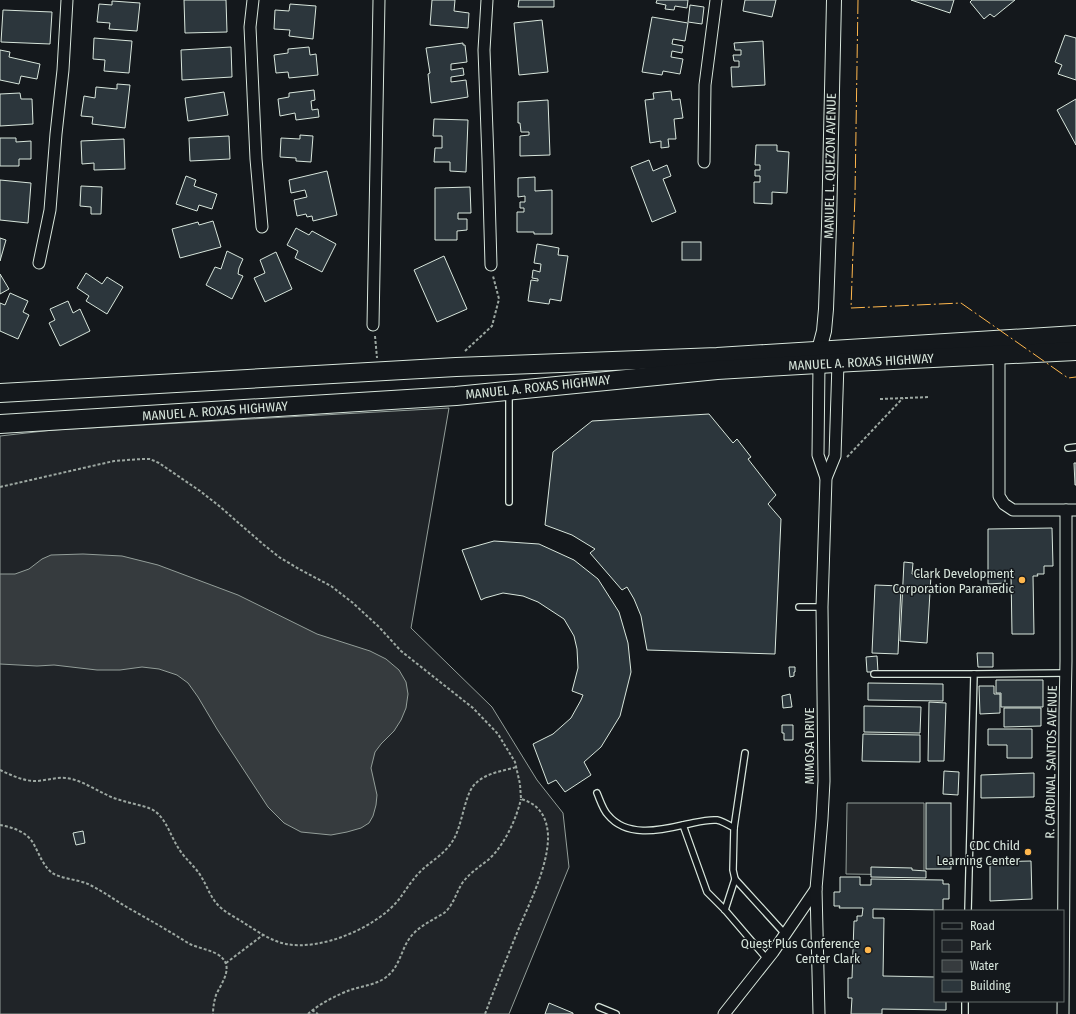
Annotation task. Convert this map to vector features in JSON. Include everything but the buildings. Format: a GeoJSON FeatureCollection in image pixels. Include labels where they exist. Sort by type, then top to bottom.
{"type":"FeatureCollection","features":[{"type":"Feature","properties":{"kind":"main road","name":"MANUEL A. ROXAS HIGHWAY"},"geometry":{"type":"LineString","coordinates":[[0,393],[456,367],[716,357],[838,356],[999,347],[1076,335]]}},
{"type":"Feature","properties":{"kind":"main road","name":"MANUEL A. ROXAS HIGHWAY"},"geometry":{"type":"LineString","coordinates":[[999,347],[1076,351]]}},
{"type":"Feature","properties":{"kind":"main road","name":"MANUEL A. ROXAS HIGHWAY"},"geometry":{"type":"LineString","coordinates":[[0,424],[456,396],[717,370],[819,357]]}},
{"type":"Feature","properties":{"kind":"street"},"geometry":{"type":"LineString","coordinates":[[39,263],[50,210],[63,70],[67,0]]}},
{"type":"Feature","properties":{"kind":"street"},"geometry":{"type":"LineString","coordinates":[[253,0],[250,27],[256,159],[262,227]]}},
{"type":"Feature","properties":{"kind":"street"},"geometry":{"type":"LineString","coordinates":[[373,325],[379,0]]}},
{"type":"Feature","properties":{"kind":"street"},"geometry":{"type":"LineString","coordinates":[[487,0],[484,50],[490,265]]}},
{"type":"Feature","properties":{"kind":"street"},"geometry":{"type":"LineString","coordinates":[[704,162],[705,85],[716,0]]}},
{"type":"Feature","properties":{"kind":"street","name":"MANUEL L. QUEZON AVENUE"},"geometry":{"type":"LineString","coordinates":[[819,357],[824,331],[829,234],[834,0]]}},
{"type":"Feature","properties":{"kind":"street"},"geometry":{"type":"LineString","coordinates":[[824,331],[838,356]]}},
{"type":"Feature","properties":{"kind":"street"},"geometry":{"type":"LineString","coordinates":[[999,347],[999,496],[1004,504],[1013,510],[1071,510]]}},
{"type":"Feature","properties":{"kind":"street","name":"MIMOSA DRIVE"},"geometry":{"type":"LineString","coordinates":[[819,1014],[816,889],[824,782],[822,607],[826,478],[834,459],[838,356]]}},
{"type":"Feature","properties":{"kind":"street","name":"MIMOSA DRIVE"},"geometry":{"type":"LineString","coordinates":[[819,357],[818,456],[826,478]]}},
{"type":"Feature","properties":{"kind":"street","name":"R. CARDINAL SANTOS AVENUE"},"geometry":{"type":"LineString","coordinates":[[1064,910],[1065,713],[1071,673],[1071,510]]}},
{"type":"Feature","properties":{"kind":"street"},"geometry":{"type":"LineString","coordinates":[[724,1014],[768,959],[816,889]]}},
{"type":"Feature","properties":{"kind":"street","name":"R. CARDINAL SANTOS AVENUE"},"geometry":{"type":"LineString","coordinates":[[1063,1002],[1063,1014]]}},
{"type":"Feature","properties":{"kind":"lane"},"geometry":{"type":"LineString","coordinates":[[509,502],[510,390]]}},
{"type":"Feature","properties":{"kind":"lane"},"geometry":{"type":"LineString","coordinates":[[1068,448],[1076,447]]}},
{"type":"Feature","properties":{"kind":"lane"},"geometry":{"type":"LineString","coordinates":[[799,607],[822,607]]}},
{"type":"Feature","properties":{"kind":"lane"},"geometry":{"type":"LineString","coordinates":[[874,674],[1071,673]]}},
{"type":"Feature","properties":{"kind":"lane"},"geometry":{"type":"LineString","coordinates":[[968,910],[974,674]]}},
{"type":"Feature","properties":{"kind":"lane"},"geometry":{"type":"LineString","coordinates":[[745,753],[734,828],[733,870],[735,879],[785,934]]}},
{"type":"Feature","properties":{"kind":"lane"},"geometry":{"type":"LineString","coordinates":[[597,793],[606,814],[617,825],[629,829],[655,830],[703,820],[718,820],[734,828]]}},
{"type":"Feature","properties":{"kind":"lane"},"geometry":{"type":"LineString","coordinates":[[683,825],[707,892],[768,959]]}},
{"type":"Feature","properties":{"kind":"lane"},"geometry":{"type":"LineString","coordinates":[[725,910],[735,879]]}},
{"type":"Feature","properties":{"kind":"lane"},"geometry":{"type":"LineString","coordinates":[[965,1002],[965,1014]]}},
{"type":"Feature","properties":{"kind":"lane"},"geometry":{"type":"LineString","coordinates":[[599,1007],[616,1014]]}},
{"type":"Feature","properties":{"kind":"path"},"geometry":{"type":"LineString","coordinates":[[456,367],[465,350],[492,326],[499,299],[490,265]]}},
{"type":"Feature","properties":{"kind":"path"},"geometry":{"type":"LineString","coordinates":[[373,325],[379,372]]}},
{"type":"Feature","properties":{"kind":"path"},"geometry":{"type":"LineString","coordinates":[[880,399],[930,397]]}},
{"type":"Feature","properties":{"kind":"path"},"geometry":{"type":"LineString","coordinates":[[834,459],[846,457],[903,398]]}},
{"type":"Feature","properties":{"kind":"path"},"geometry":{"type":"LineString","coordinates":[[0,487],[68,470],[114,461],[150,459],[159,463],[218,505],[279,557],[298,569],[331,586],[353,603],[379,627],[401,651],[473,708],[498,734],[515,762],[520,784],[521,799],[519,809],[503,843],[488,860],[462,884],[448,910],[413,934],[404,947],[398,963],[392,972],[384,979],[341,994],[312,1010],[308,1014]]}},
{"type":"Feature","properties":{"kind":"path"},"geometry":{"type":"LineString","coordinates":[[0,770],[26,780],[72,779],[106,795],[156,812],[165,823],[179,850],[202,878],[217,905],[263,934],[284,944],[296,946],[324,943],[339,938],[370,924],[390,909],[422,870],[447,849],[452,842],[459,827],[469,794],[475,783],[484,777],[516,767]]}},
{"type":"Feature","properties":{"kind":"path"},"geometry":{"type":"LineString","coordinates":[[485,1014],[538,882],[546,856],[548,836],[542,813],[534,805],[521,799]]}},
{"type":"Feature","properties":{"kind":"path"},"geometry":{"type":"LineString","coordinates":[[0,825],[14,828],[28,836],[34,844],[40,858],[51,872],[88,884],[188,943],[218,954],[223,958],[227,970],[214,1001],[214,1014]]}},
{"type":"Feature","properties":{"kind":"path"},"geometry":{"type":"LineString","coordinates":[[226,964],[263,934]]}},
{"type":"Feature","properties":{"kind":"path"},"geometry":{"type":"LineString","coordinates":[[312,1010],[318,1014]]}},
{"type":"Feature","properties":{"kind":"green space"},"geometry":{"type":"Polygon","coordinates":[[[449,408],[411,628],[492,707],[537,780],[563,813],[569,867],[509,1014],[0,1014],[0,436],[53,430],[449,408]]]}},
{"type":"Feature","properties":{"kind":"shaded area"},"geometry":{"type":"Polygon","coordinates":[[[847,803],[924,803],[924,875],[846,874],[847,803]]]}},
{"type":"Feature","properties":{"kind":"water"},"geometry":{"type":"Polygon","coordinates":[[[83,554],[122,556],[158,565],[238,595],[317,634],[370,651],[386,659],[399,670],[406,682],[408,694],[406,708],[394,731],[375,752],[371,768],[377,795],[373,816],[369,823],[361,828],[331,835],[301,832],[284,823],[268,807],[188,683],[177,675],[159,669],[142,667],[120,670],[97,670],[54,665],[37,666],[0,664],[0,574],[15,574],[29,569],[42,559],[51,555],[83,554]]]}},
{"type":"Feature","properties":{"kind":"power"},"geometry":{"type":"LineString","coordinates":[[858,0],[855,195],[851,308],[961,303],[1068,378],[1076,377]]}},
{"type":"Feature","properties":{"kind":"place","name":"Clark Development Corporation Paramedic"},"geometry":{"type":"Point","coordinates":[1022,580]}},
{"type":"Feature","properties":{"kind":"place","name":"CDC Child Learning Center"},"geometry":{"type":"Point","coordinates":[1028,852]}},
{"type":"Feature","properties":{"kind":"place","name":"Quest Plus Conference Center Clark"},"geometry":{"type":"Point","coordinates":[868,950]}}]}
